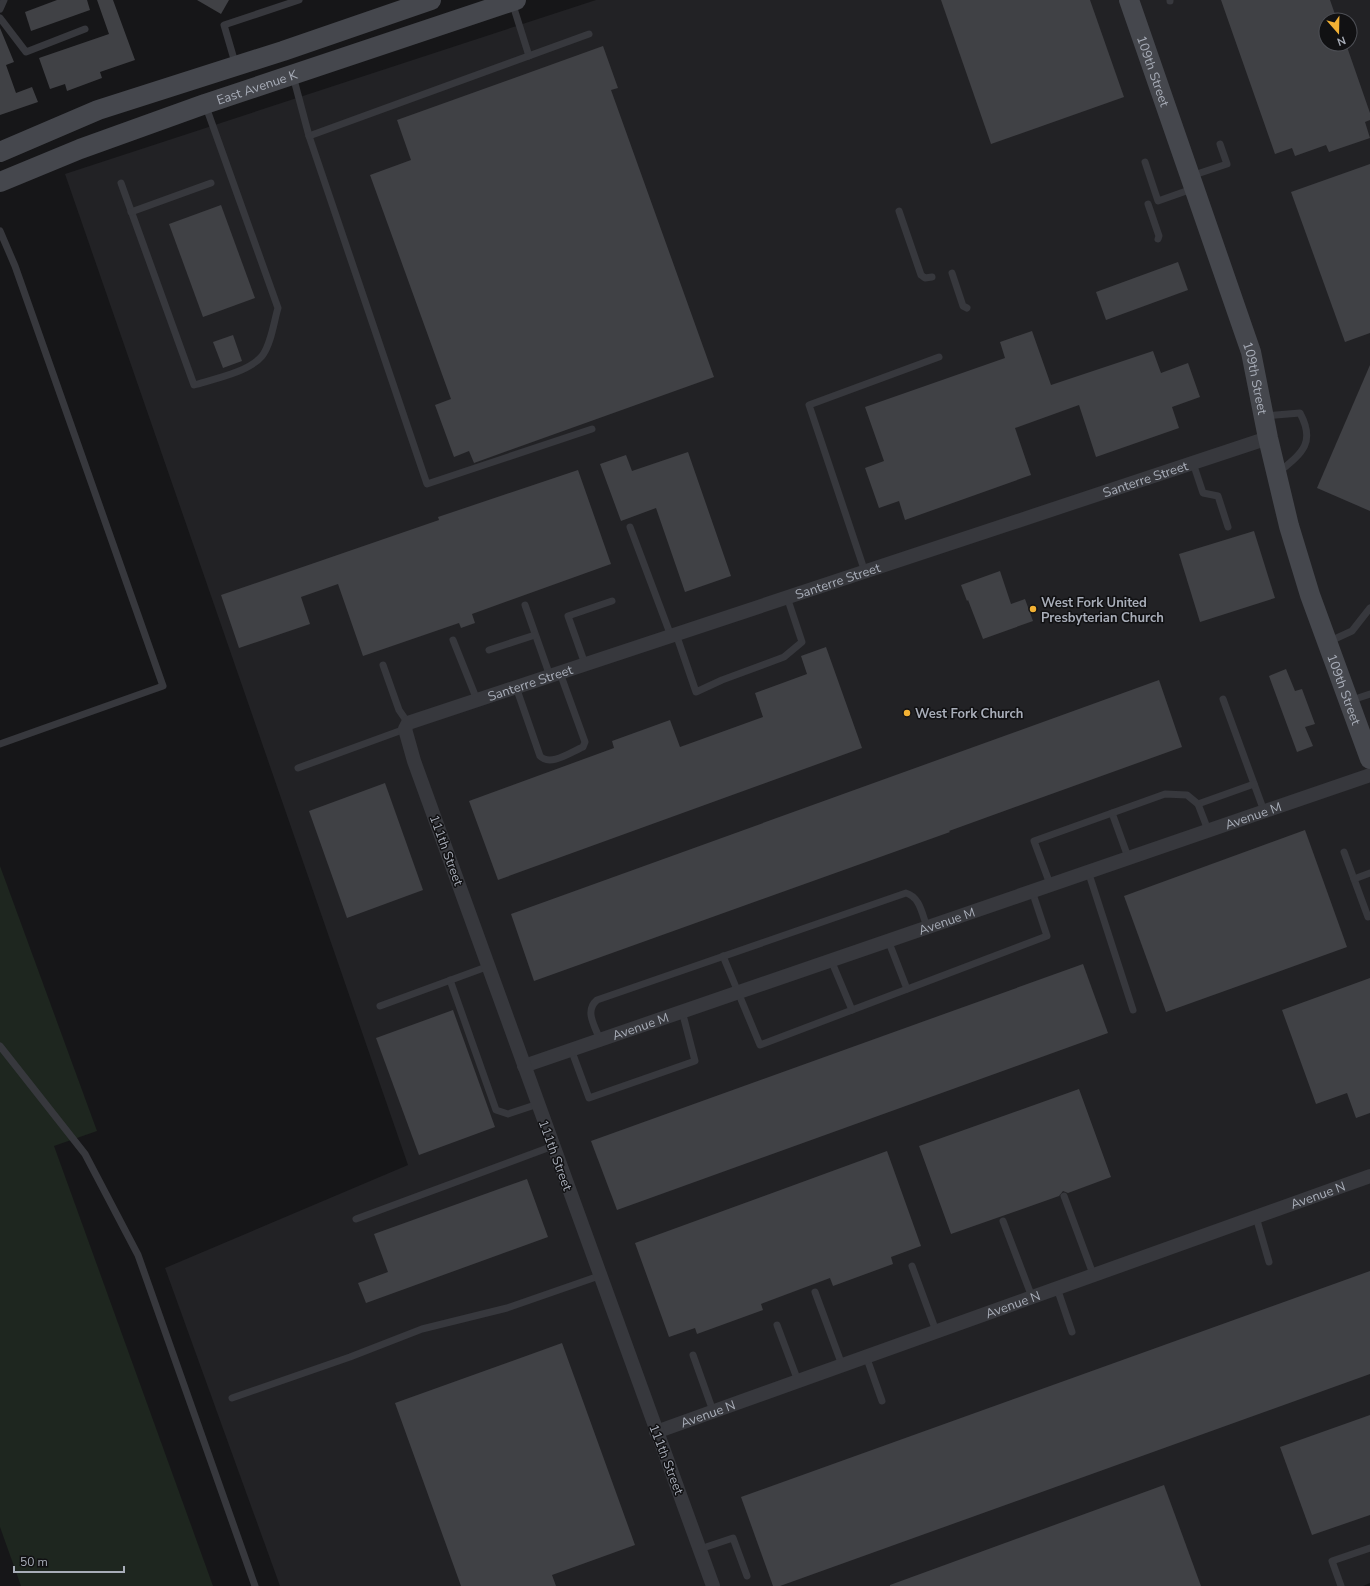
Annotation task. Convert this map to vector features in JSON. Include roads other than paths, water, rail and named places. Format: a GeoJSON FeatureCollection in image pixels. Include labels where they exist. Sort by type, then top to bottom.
{"type":"FeatureCollection","features":[{"type":"Feature","properties":{"kind":"street","name":"East Avenue K"},"geometry":{"type":"LineString","coordinates":[[0,152],[98,110],[282,51],[431,0]]}},
{"type":"Feature","properties":{"kind":"street","name":"109th Street"},"geometry":{"type":"LineString","coordinates":[[1129,0],[1251,352],[1276,474],[1296,549],[1370,759]]}},
{"type":"Feature","properties":{"kind":"street","name":"East Avenue K"},"geometry":{"type":"LineString","coordinates":[[0,182],[80,149],[205,104],[293,76],[514,1]]}},
{"type":"Feature","properties":{"kind":"street"},"geometry":{"type":"LineString","coordinates":[[282,51],[293,76]]}},
{"type":"Feature","properties":{"kind":"street"},"geometry":{"type":"LineString","coordinates":[[197,79],[205,104]]}},
{"type":"Feature","properties":{"kind":"street","name":"Santerre Street"},"geometry":{"type":"LineString","coordinates":[[406,726],[516,687],[1268,438]]}},
{"type":"Feature","properties":{"kind":"street","name":"111th Street"},"geometry":{"type":"LineString","coordinates":[[406,726],[414,761],[489,966],[599,1276],[713,1586]]}},
{"type":"Feature","properties":{"kind":"street","name":"Avenue M"},"geometry":{"type":"LineString","coordinates":[[524,1066],[1264,810],[1370,775]]}},
{"type":"Feature","properties":{"kind":"street","name":"Avenue N"},"geometry":{"type":"LineString","coordinates":[[656,1432],[1093,1274],[1370,1176]]}},
{"type":"Feature","properties":{"kind":"lane"},"geometry":{"type":"LineString","coordinates":[[0,9],[4,0]]}},
{"type":"Feature","properties":{"kind":"lane"},"geometry":{"type":"LineString","coordinates":[[236,66],[224,26],[299,0]]}},
{"type":"Feature","properties":{"kind":"lane"},"geometry":{"type":"LineString","coordinates":[[514,1],[529,56]]}},
{"type":"Feature","properties":{"kind":"lane"},"geometry":{"type":"LineString","coordinates":[[0,18],[26,52],[85,29]]}},
{"type":"Feature","properties":{"kind":"lane"},"geometry":{"type":"LineString","coordinates":[[309,136],[589,34]]}},
{"type":"Feature","properties":{"kind":"lane"},"geometry":{"type":"LineString","coordinates":[[293,76],[309,136],[427,484],[592,429]]}},
{"type":"Feature","properties":{"kind":"lane"},"geometry":{"type":"LineString","coordinates":[[121,183],[194,385],[241,371],[262,355],[272,334],[278,308],[205,104]]}},
{"type":"Feature","properties":{"kind":"lane"},"geometry":{"type":"LineString","coordinates":[[1144,162],[1158,201],[1227,164],[1220,144]]}},
{"type":"Feature","properties":{"kind":"lane"},"geometry":{"type":"LineString","coordinates":[[131,212],[211,184]]}},
{"type":"Feature","properties":{"kind":"lane"},"geometry":{"type":"LineString","coordinates":[[1148,204],[1159,236],[1158,239]]}},
{"type":"Feature","properties":{"kind":"lane"},"geometry":{"type":"LineString","coordinates":[[899,211],[921,275],[925,278],[932,277]]}},
{"type":"Feature","properties":{"kind":"lane"},"geometry":{"type":"LineString","coordinates":[[0,230],[4,248],[108,525],[163,686],[0,744]]}},
{"type":"Feature","properties":{"kind":"lane"},"geometry":{"type":"LineString","coordinates":[[952,274],[963,306],[967,308]]}},
{"type":"Feature","properties":{"kind":"lane"},"geometry":{"type":"LineString","coordinates":[[865,572],[808,405],[939,357]]}},
{"type":"Feature","properties":{"kind":"lane"},"geometry":{"type":"LineString","coordinates":[[1263,416],[1300,413],[1306,426],[1307,443],[1300,455],[1276,474]]}},
{"type":"Feature","properties":{"kind":"lane"},"geometry":{"type":"LineString","coordinates":[[1193,463],[1203,493],[1218,496],[1228,527]]}},
{"type":"Feature","properties":{"kind":"lane"},"geometry":{"type":"LineString","coordinates":[[630,527],[696,692],[722,680],[784,657],[802,642],[787,597]]}},
{"type":"Feature","properties":{"kind":"lane"},"geometry":{"type":"LineString","coordinates":[[585,664],[568,616],[612,601]]}},
{"type":"Feature","properties":{"kind":"lane"},"geometry":{"type":"LineString","coordinates":[[516,687],[540,756],[543,759],[550,761],[583,747],[585,742],[536,635],[525,605]]}},
{"type":"Feature","properties":{"kind":"lane"},"geometry":{"type":"LineString","coordinates":[[1328,642],[1352,630],[1370,608]]}},
{"type":"Feature","properties":{"kind":"lane"},"geometry":{"type":"LineString","coordinates":[[489,650],[536,635]]}},
{"type":"Feature","properties":{"kind":"lane"},"geometry":{"type":"LineString","coordinates":[[453,640],[478,700]]}},
{"type":"Feature","properties":{"kind":"lane"},"geometry":{"type":"LineString","coordinates":[[298,768],[406,726],[383,665]]}},
{"type":"Feature","properties":{"kind":"lane"},"geometry":{"type":"LineString","coordinates":[[1349,701],[1370,694]]}},
{"type":"Feature","properties":{"kind":"lane"},"geometry":{"type":"LineString","coordinates":[[1223,699],[1264,810]]}},
{"type":"Feature","properties":{"kind":"lane"},"geometry":{"type":"LineString","coordinates":[[1198,804],[1254,784]]}},
{"type":"Feature","properties":{"kind":"lane"},"geometry":{"type":"LineString","coordinates":[[1050,884],[1034,841],[1165,794],[1187,795],[1198,804],[1208,830]]}},
{"type":"Feature","properties":{"kind":"lane"},"geometry":{"type":"LineString","coordinates":[[1112,813],[1128,857]]}},
{"type":"Feature","properties":{"kind":"lane"},"geometry":{"type":"LineString","coordinates":[[1344,852],[1368,917]]}},
{"type":"Feature","properties":{"kind":"lane"},"geometry":{"type":"LineString","coordinates":[[1088,871],[1133,1010]]}},
{"type":"Feature","properties":{"kind":"lane"},"geometry":{"type":"LineString","coordinates":[[1354,879],[1370,873]]}},
{"type":"Feature","properties":{"kind":"lane"},"geometry":{"type":"LineString","coordinates":[[723,956],[760,1045],[1047,936],[1032,891]]}},
{"type":"Feature","properties":{"kind":"lane"},"geometry":{"type":"LineString","coordinates":[[600,1040],[590,1012],[591,1005],[597,1000],[723,956],[906,893],[913,895],[918,902],[927,927]]}},
{"type":"Feature","properties":{"kind":"lane"},"geometry":{"type":"LineString","coordinates":[[888,940],[907,989]]}},
{"type":"Feature","properties":{"kind":"lane"},"geometry":{"type":"LineString","coordinates":[[831,960],[852,1010]]}},
{"type":"Feature","properties":{"kind":"lane"},"geometry":{"type":"LineString","coordinates":[[380,1006],[489,966]]}},
{"type":"Feature","properties":{"kind":"lane"},"geometry":{"type":"LineString","coordinates":[[450,980],[496,1110],[508,1114],[538,1104]]}},
{"type":"Feature","properties":{"kind":"lane"},"geometry":{"type":"LineString","coordinates":[[571,1049],[589,1098],[695,1060],[682,1011]]}},
{"type":"Feature","properties":{"kind":"lane"},"geometry":{"type":"LineString","coordinates":[[0,1046],[85,1154],[138,1255],[256,1586]]}},
{"type":"Feature","properties":{"kind":"lane"},"geometry":{"type":"LineString","coordinates":[[356,1219],[553,1146]]}},
{"type":"Feature","properties":{"kind":"lane"},"geometry":{"type":"LineString","coordinates":[[1064,1196],[1093,1274]]}},
{"type":"Feature","properties":{"kind":"lane"},"geometry":{"type":"LineString","coordinates":[[1256,1217],[1269,1262]]}},
{"type":"Feature","properties":{"kind":"lane"},"geometry":{"type":"LineString","coordinates":[[1003,1221],[1032,1297]]}},
{"type":"Feature","properties":{"kind":"lane"},"geometry":{"type":"LineString","coordinates":[[912,1266],[936,1331]]}},
{"type":"Feature","properties":{"kind":"lane"},"geometry":{"type":"LineString","coordinates":[[232,1398],[350,1357],[422,1329],[507,1308],[599,1276]]}},
{"type":"Feature","properties":{"kind":"lane"},"geometry":{"type":"LineString","coordinates":[[1057,1288],[1072,1332]]}},
{"type":"Feature","properties":{"kind":"lane"},"geometry":{"type":"LineString","coordinates":[[815,1292],[842,1365]]}},
{"type":"Feature","properties":{"kind":"lane"},"geometry":{"type":"LineString","coordinates":[[777,1325],[798,1381]]}},
{"type":"Feature","properties":{"kind":"lane"},"geometry":{"type":"LineString","coordinates":[[693,1355],[714,1411]]}},
{"type":"Feature","properties":{"kind":"lane"},"geometry":{"type":"LineString","coordinates":[[866,1356],[882,1401]]}},
{"type":"Feature","properties":{"kind":"lane"},"geometry":{"type":"LineString","coordinates":[[700,1549],[733,1538],[747,1576]]}},
{"type":"Feature","properties":{"kind":"lane"},"geometry":{"type":"LineString","coordinates":[[1341,1586],[1332,1561],[1370,1548]]}},
{"type":"Feature","properties":{"kind":"place","name":"West Fork United Presbyterian Church"},"geometry":{"type":"Point","coordinates":[1033,609]}},
{"type":"Feature","properties":{"kind":"place","name":"West Fork Church"},"geometry":{"type":"Point","coordinates":[907,713]}}]}
